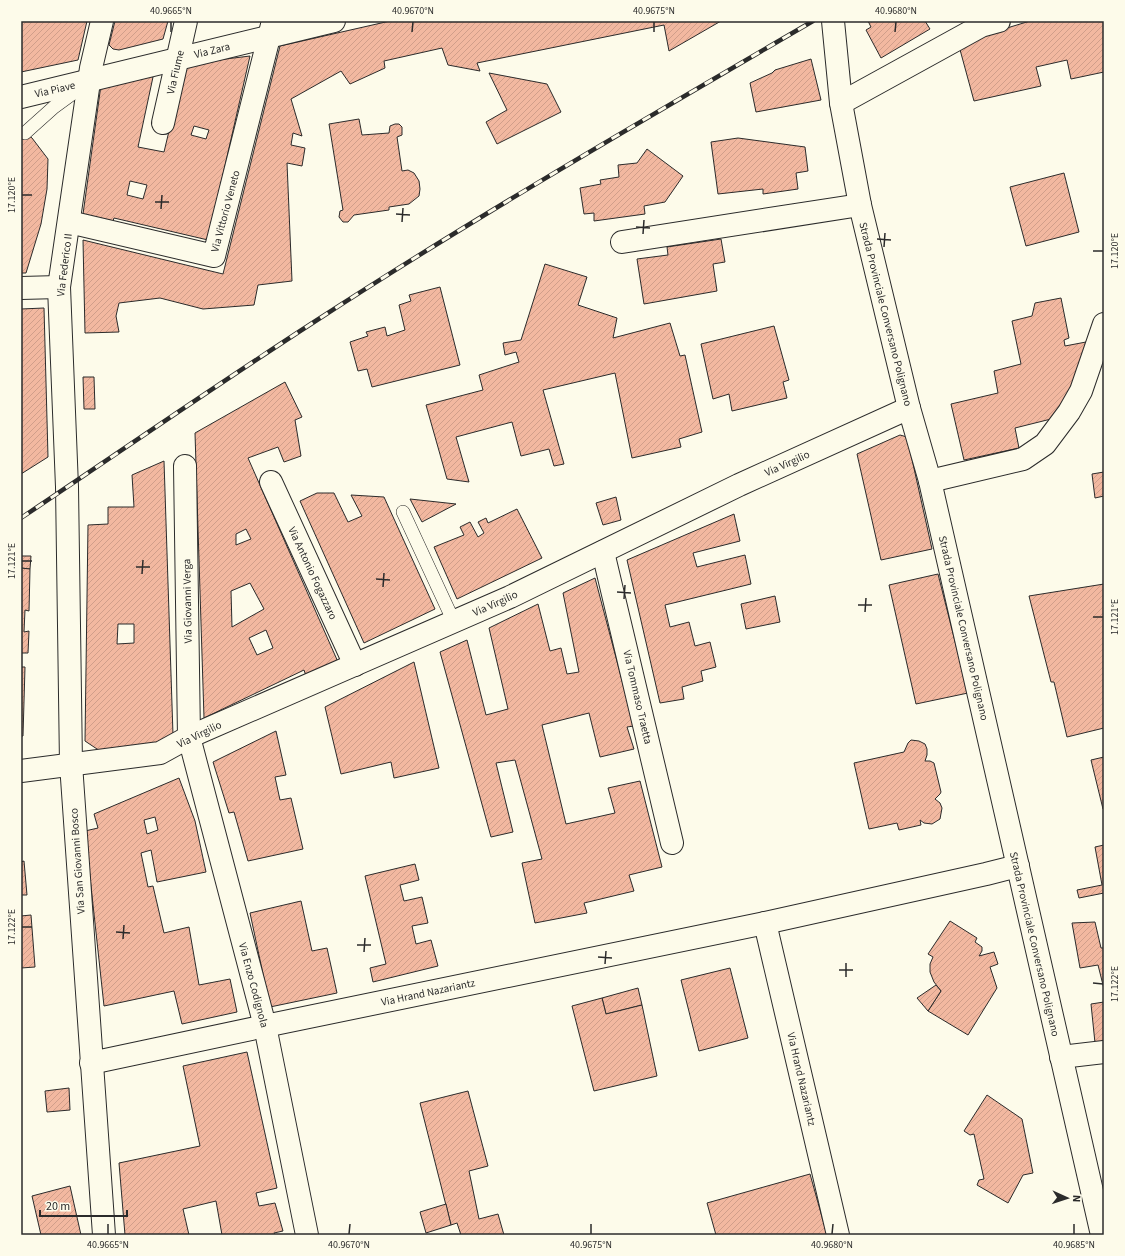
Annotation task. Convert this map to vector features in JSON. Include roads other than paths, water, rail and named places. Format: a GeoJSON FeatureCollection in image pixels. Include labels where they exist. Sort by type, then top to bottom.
{"type":"FeatureCollection","features":[{"type":"Feature","properties":{"kind":"street","name":"Via Federico II"},"geometry":{"type":"LineString","coordinates":[[68,487],[59,287],[90,74],[102,21]]}},
{"type":"Feature","properties":{"kind":"street","name":"Via Fiume"},"geometry":{"type":"LineString","coordinates":[[163,123],[186,21]]}},
{"type":"Feature","properties":{"kind":"street","name":"Via Zara"},"geometry":{"type":"LineString","coordinates":[[90,74],[178,58],[271,29],[334,21]]}},
{"type":"Feature","properties":{"kind":"street","name":"Strada Provinciale Conversano Polignano"},"geometry":{"type":"LineString","coordinates":[[833,21],[841,103],[860,205],[909,408],[930,481],[1102,1235]]}},
{"type":"Feature","properties":{"kind":"street"},"geometry":{"type":"LineString","coordinates":[[841,103],[981,26],[999,21]]}},
{"type":"Feature","properties":{"kind":"street","name":"Via Vittorio Veneto"},"geometry":{"type":"LineString","coordinates":[[69,222],[214,256],[271,29]]}},
{"type":"Feature","properties":{"kind":"street","name":"Via Piave"},"geometry":{"type":"LineString","coordinates":[[21,97],[90,74]]}},
{"type":"Feature","properties":{"kind":"street"},"geometry":{"type":"LineString","coordinates":[[622,242],[860,205]]}},
{"type":"Feature","properties":{"kind":"street"},"geometry":{"type":"LineString","coordinates":[[21,288],[59,287]]}},
{"type":"Feature","properties":{"kind":"street"},"geometry":{"type":"LineString","coordinates":[[930,481],[1023,459],[1045,444],[1081,391],[1104,324]]}},
{"type":"Feature","properties":{"kind":"street","name":"Via Virgilio"},"geometry":{"type":"LineString","coordinates":[[21,771],[160,753],[189,737],[510,597],[739,485],[909,408]]}},
{"type":"Feature","properties":{"kind":"street","name":"Via Giovanni Verga"},"geometry":{"type":"LineString","coordinates":[[185,466],[189,737]]}},
{"type":"Feature","properties":{"kind":"street","name":"Via Antonio Fogazzaro"},"geometry":{"type":"LineString","coordinates":[[271,482],[355,665]]}},
{"type":"Feature","properties":{"kind":"street","name":"Via San Giovanni Bosco"},"geometry":{"type":"LineString","coordinates":[[68,487],[71,764],[104,1235]]}},
{"type":"Feature","properties":{"kind":"street","name":"Via Tommaso Traetta"},"geometry":{"type":"LineString","coordinates":[[603,552],[672,843]]}},
{"type":"Feature","properties":{"kind":"street","name":"Via Enzo Codignola"},"geometry":{"type":"LineString","coordinates":[[189,737],[265,1026],[307,1235]]}},
{"type":"Feature","properties":{"kind":"street","name":"Via Hrand Nazariantz"},"geometry":{"type":"LineString","coordinates":[[91,1064],[265,1026],[765,923],[1018,866]]}},
{"type":"Feature","properties":{"kind":"street","name":"Via Hrand Nazariantz"},"geometry":{"type":"LineString","coordinates":[[765,923],[838,1235]]}},
{"type":"Feature","properties":{"kind":"street"},"geometry":{"type":"LineString","coordinates":[[1061,1057],[1104,1052]]}},
{"type":"Feature","properties":{"kind":"lane"},"geometry":{"type":"LineString","coordinates":[[25,132],[90,74]]}},
{"type":"Feature","properties":{"kind":"lane"},"geometry":{"type":"LineString","coordinates":[[403,512],[454,622]]}},
{"type":"Feature","properties":{"kind":"railway"},"geometry":{"type":"LineString","coordinates":[[21,518],[240,370],[437,244],[562,168],[813,21]]}}]}
